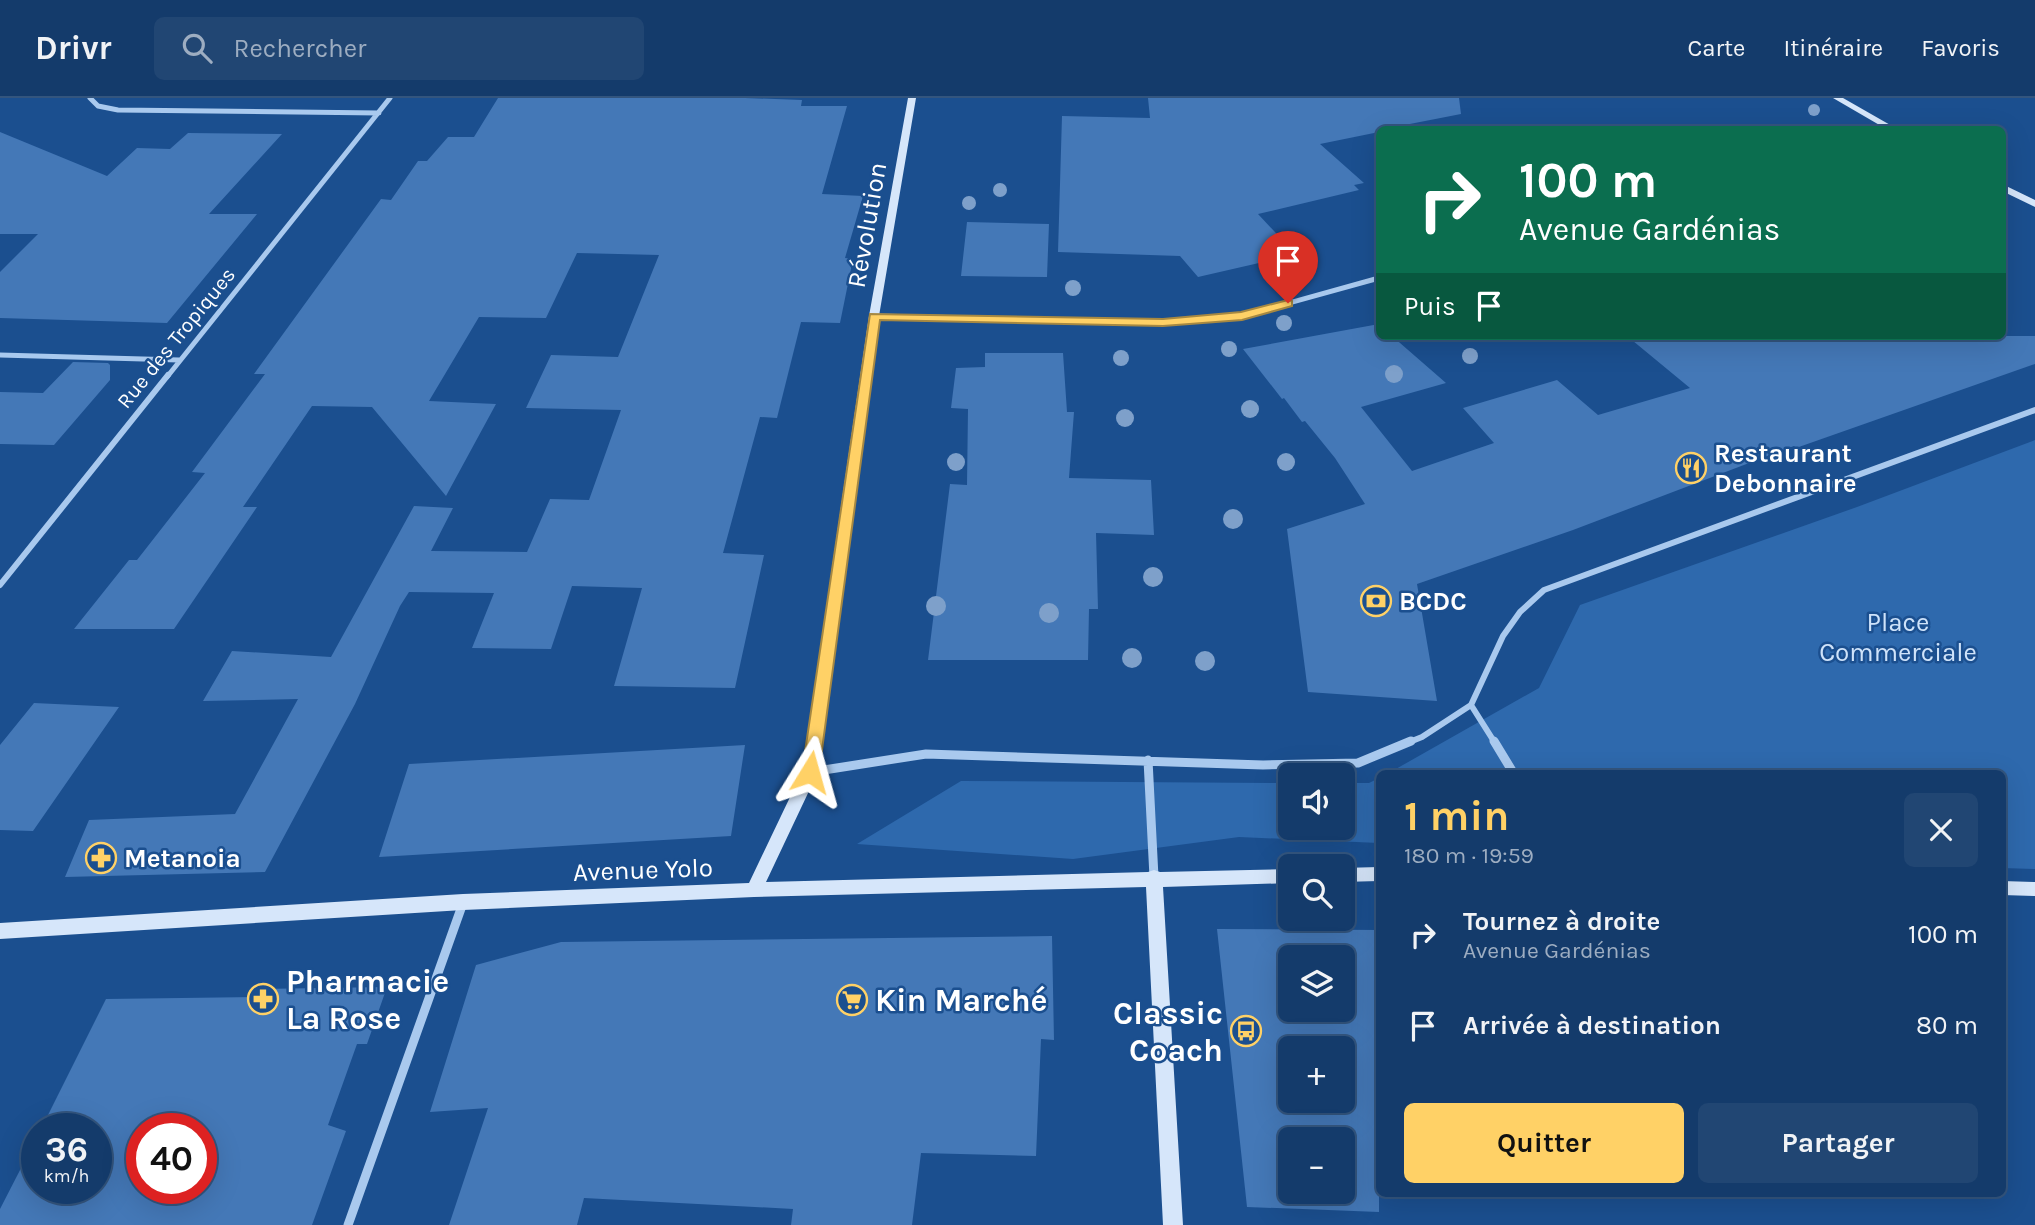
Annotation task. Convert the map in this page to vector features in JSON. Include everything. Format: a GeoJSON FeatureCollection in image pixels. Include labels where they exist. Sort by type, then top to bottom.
{"type":"FeatureCollection","features":[{"type":"Feature","properties":{"kind":"street"},"geometry":{"type":"LineString","coordinates":[[90,98],[102,108],[118,110],[379,113]]}},
{"type":"Feature","properties":{"kind":"street","name":"Rue des Tropiques"},"geometry":{"type":"LineString","coordinates":[[0,585],[390,98]]}},
{"type":"Feature","properties":{"kind":"street","name":"Révolution"},"geometry":{"type":"LineString","coordinates":[[754,890],[810,772],[874,316],[912,98]]}},
{"type":"Feature","properties":{"kind":"street"},"geometry":{"type":"LineString","coordinates":[[1838,98],[1888,126]]}},
{"type":"Feature","properties":{"kind":"street"},"geometry":{"type":"LineString","coordinates":[[2006,189],[2035,204]]}},
{"type":"Feature","properties":{"kind":"street"},"geometry":{"type":"LineString","coordinates":[[874,316],[1163,322],[1242,316],[1376,279]]}},
{"type":"Feature","properties":{"kind":"street"},"geometry":{"type":"LineString","coordinates":[[0,355],[179,360]]}},
{"type":"Feature","properties":{"kind":"street"},"geometry":{"type":"LineString","coordinates":[[810,772],[926,754],[1263,765],[1357,763],[1422,737],[1471,705],[1503,636],[1520,612],[1544,590],[2035,410]]}},
{"type":"Feature","properties":{"kind":"street"},"geometry":{"type":"LineString","coordinates":[[1471,705],[1512,770]]}},
{"type":"Feature","properties":{"kind":"street"},"geometry":{"type":"LineString","coordinates":[[1147,760],[1173,1225]]}},
{"type":"Feature","properties":{"kind":"street"},"geometry":{"type":"LineString","coordinates":[[1355,875],[1376,874]]}},
{"type":"Feature","properties":{"kind":"street","name":"Avenue Yolo"},"geometry":{"type":"LineString","coordinates":[[0,931],[463,902],[1154,877],[1278,876]]}},
{"type":"Feature","properties":{"kind":"street"},"geometry":{"type":"LineString","coordinates":[[2006,888],[2035,889]]}},
{"type":"Feature","properties":{"kind":"street"},"geometry":{"type":"LineString","coordinates":[[348,1225],[463,902]]}},
{"type":"Feature","properties":{"kind":"green space","name":"Place Commerciale"},"geometry":{"type":"Polygon","coordinates":[[[2035,440],[2035,869],[2006,868],[2006,770],[1394,770],[1539,688],[1580,605],[1857,507],[2035,440]]]}},
{"type":"Feature","properties":{"kind":"green space"},"geometry":{"type":"Polygon","coordinates":[[[1376,780],[1376,843],[1309,840],[1355,840],[1355,783],[1369,783],[1376,780]]]}},
{"type":"Feature","properties":{"kind":"green space"},"geometry":{"type":"Polygon","coordinates":[[[961,781],[1278,783],[1278,839],[1239,837],[1073,859],[857,844],[961,781]]]}},
{"type":"Feature","properties":{"kind":"building"},"geometry":{"type":"Polygon","coordinates":[[[498,98],[745,98],[802,100],[801,106],[847,106],[822,194],[863,196],[845,258],[853,259],[840,323],[801,322],[777,418],[760,417],[723,553],[764,555],[735,688],[614,686],[642,588],[572,586],[551,649],[472,648],[494,593],[409,592],[355,704],[265,872],[65,877],[89,820],[235,814],[298,699],[203,701],[232,651],[331,657],[414,506],[453,508],[431,551],[527,552],[550,499],[589,500],[621,410],[526,408],[551,355],[618,357],[659,255],[577,253],[546,318],[479,317],[429,401],[496,404],[446,496],[372,407],[312,406],[243,507],[257,507],[174,629],[74,629],[129,560],[137,560],[205,473],[192,472],[265,374],[254,374],[381,199],[391,200],[418,161],[427,161],[448,137],[474,137],[498,98]]]}},
{"type":"Feature","properties":{"kind":"building"},"geometry":{"type":"Polygon","coordinates":[[[1148,98],[1459,98],[1461,114],[1400,126],[1376,126],[1376,133],[1320,144],[1364,183],[1354,185],[1359,190],[1258,214],[1290,248],[1275,251],[1281,258],[1198,277],[1180,256],[1058,252],[1062,116],[1150,118],[1148,98]]]}},
{"type":"Feature","properties":{"kind":"building"},"geometry":{"type":"Polygon","coordinates":[[[0,132],[107,176],[137,148],[170,149],[188,133],[282,134],[209,214],[257,214],[167,323],[0,318],[0,272],[38,234],[0,234],[0,132]]]}},
{"type":"Feature","properties":{"kind":"building"},"geometry":{"type":"Polygon","coordinates":[[[967,222],[1049,224],[1047,277],[961,276],[967,222]]]}},
{"type":"Feature","properties":{"kind":"building"},"geometry":{"type":"Polygon","coordinates":[[[1376,325],[1376,340],[1397,340],[1446,383],[1361,407],[1412,471],[1494,443],[1463,408],[1557,380],[1598,415],[1690,388],[1632,340],[2006,340],[2006,336],[2035,336],[2035,364],[1796,448],[1794,446],[1573,530],[1417,584],[1437,701],[1308,692],[1287,529],[1365,504],[1335,458],[1305,421],[1302,422],[1284,398],[1282,399],[1243,349],[1376,325]]]}},
{"type":"Feature","properties":{"kind":"building"},"geometry":{"type":"Polygon","coordinates":[[[985,353],[1063,353],[1067,412],[1074,412],[1069,478],[1151,480],[1154,535],[1096,533],[1098,609],[1089,609],[1088,660],[928,660],[950,484],[967,485],[968,409],[951,408],[956,368],[985,367],[985,353]]]}},
{"type":"Feature","properties":{"kind":"building"},"geometry":{"type":"Polygon","coordinates":[[[73,362],[108,363],[110,380],[54,445],[0,444],[0,392],[43,393],[73,362]]]}},
{"type":"Feature","properties":{"kind":"building"},"geometry":{"type":"Polygon","coordinates":[[[34,703],[119,707],[33,831],[0,830],[0,745],[34,703]]]}},
{"type":"Feature","properties":{"kind":"building"},"geometry":{"type":"Polygon","coordinates":[[[745,745],[731,836],[379,857],[409,764],[745,745]]]}},
{"type":"Feature","properties":{"kind":"building"},"geometry":{"type":"Polygon","coordinates":[[[1217,929],[1376,930],[1376,1197],[1379,1197],[1379,1212],[1247,1207],[1217,929]]]}},
{"type":"Feature","properties":{"kind":"building"},"geometry":{"type":"Polygon","coordinates":[[[1052,936],[1054,1040],[1041,1039],[1036,1156],[921,1153],[912,1225],[791,1225],[793,1209],[584,1198],[577,1225],[449,1225],[488,1108],[430,1112],[476,965],[561,942],[1052,936]]]}},
{"type":"Feature","properties":{"kind":"building"},"geometry":{"type":"Polygon","coordinates":[[[387,987],[367,1044],[357,1044],[328,1125],[346,1131],[312,1225],[0,1225],[0,1209],[21,1168],[21,1204],[112,1204],[112,1113],[49,1113],[106,999],[256,997],[259,989],[387,987]]]}},
{"type":"Feature","properties":{"kind":"place","name":"Restaurant Debonnaire"},"geometry":{"type":"Point","coordinates":[1691,468]}},
{"type":"Feature","properties":{"kind":"place","name":"BCDC"},"geometry":{"type":"Point","coordinates":[1376,601]}},
{"type":"Feature","properties":{"kind":"place","name":"Metanoia"},"geometry":{"type":"Point","coordinates":[101,858]}},
{"type":"Feature","properties":{"kind":"place","name":"Pharmacie La Rose"},"geometry":{"type":"Point","coordinates":[263,999]}},
{"type":"Feature","properties":{"kind":"place","name":"Kin Marché"},"geometry":{"type":"Point","coordinates":[852,1000]}},
{"type":"Feature","properties":{"kind":"place","name":"Classic Coach"},"geometry":{"type":"Point","coordinates":[1246,1031]}},
{"type":"Feature","properties":{"kind":"route"},"geometry":{"type":"LineString","coordinates":[[810,772],[874,316],[1163,322],[1242,316],[1288,303]]}}]}
